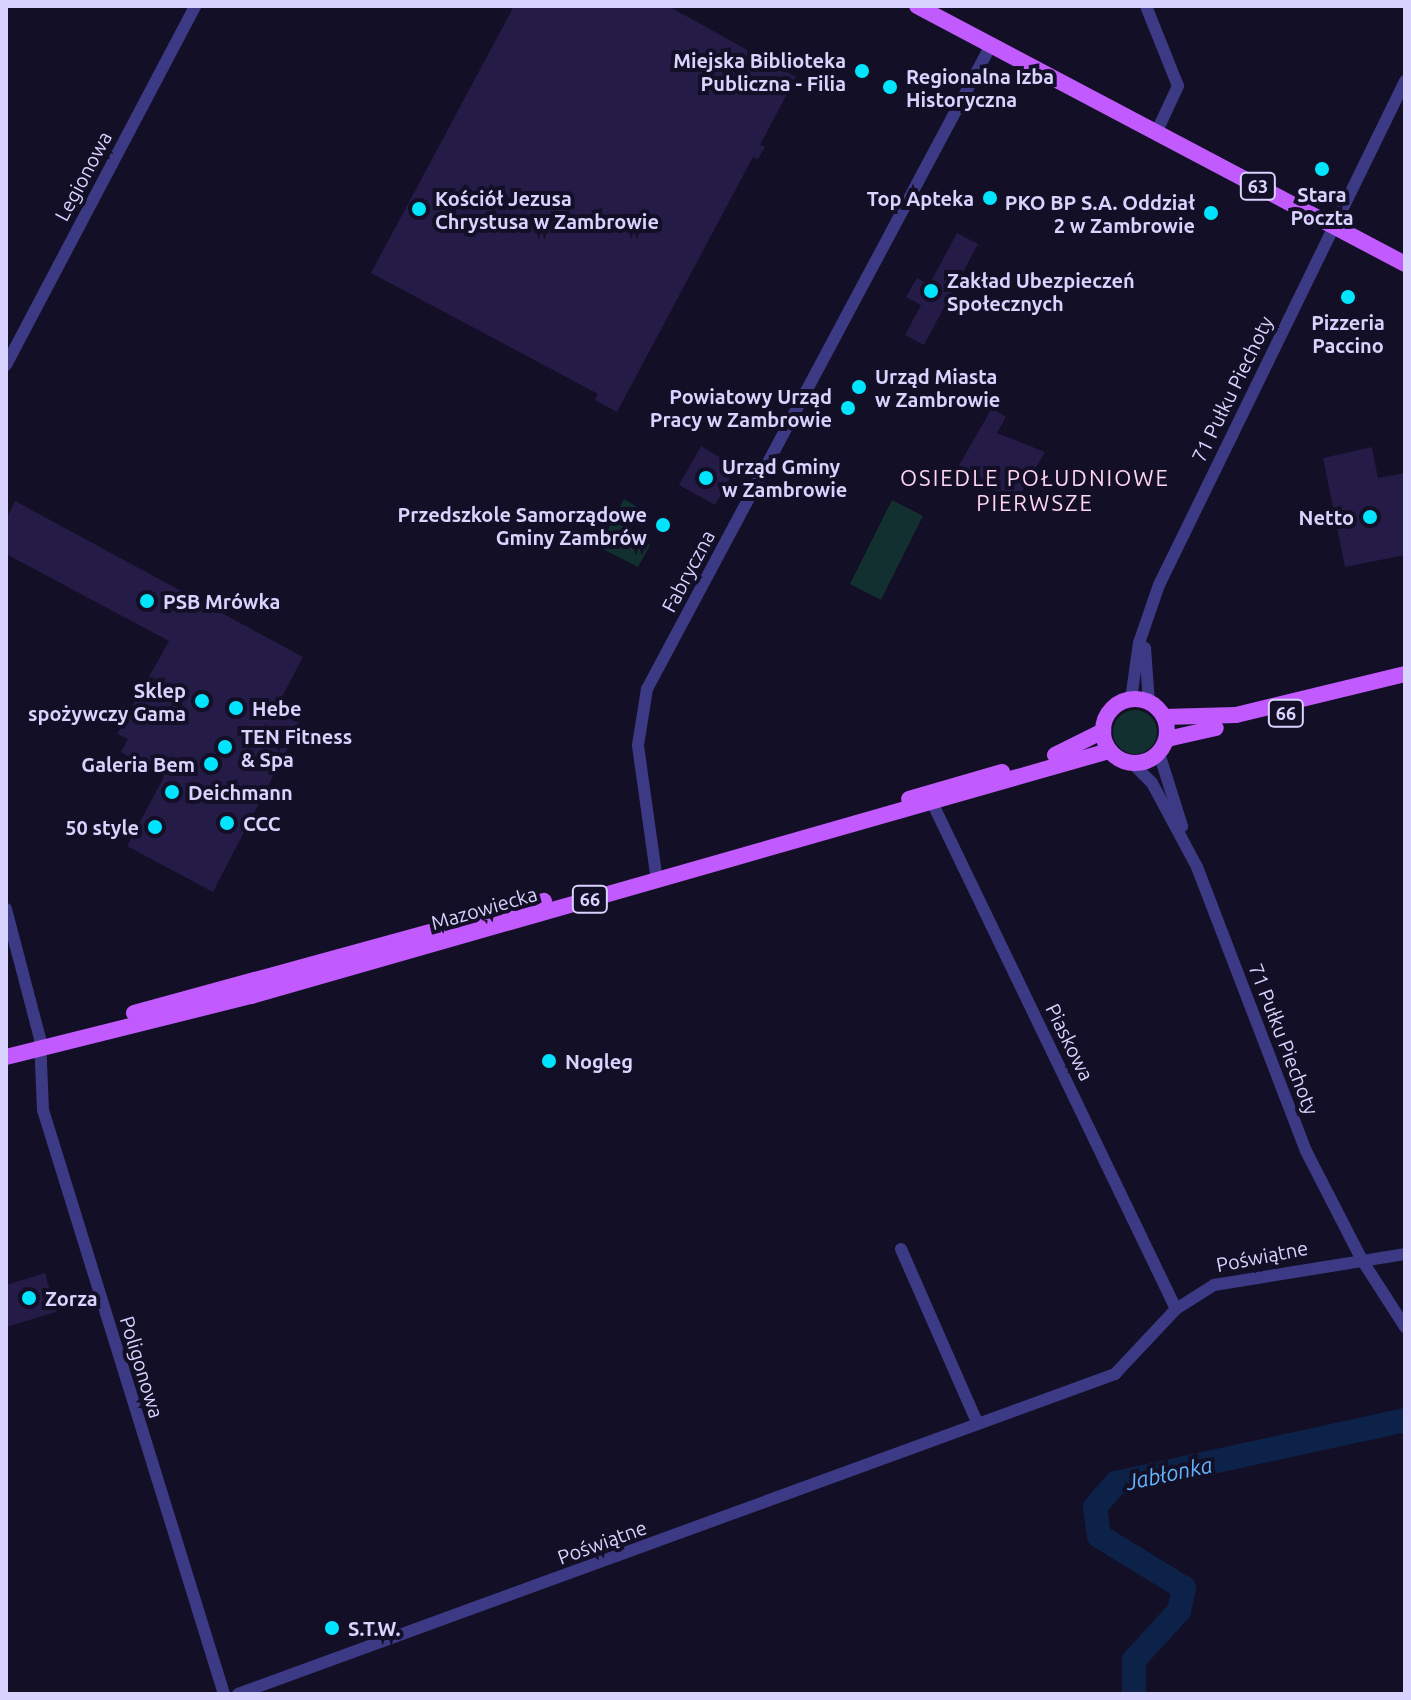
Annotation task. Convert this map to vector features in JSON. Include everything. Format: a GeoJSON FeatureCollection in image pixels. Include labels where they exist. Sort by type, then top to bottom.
{"type":"FeatureCollection","features":[{"type":"Feature","properties":{"kind":"main road","name":"63"},"geometry":{"type":"LineString","coordinates":[[917,6],[1405,264]]}},
{"type":"Feature","properties":{"kind":"main road","name":"66"},"geometry":{"type":"LineString","coordinates":[[1164,717],[1236,715],[1405,674]]}},
{"type":"Feature","properties":{"kind":"main road","name":"66"},"geometry":{"type":"LineString","coordinates":[[1163,746],[1405,685]]}},
{"type":"Feature","properties":{"kind":"main road"},"geometry":{"type":"LineString","coordinates":[[1131,699],[1149,702],[1164,717],[1163,746],[1133,764],[1109,751],[1103,731],[1113,708],[1131,699]]}},
{"type":"Feature","properties":{"kind":"main road","name":"Mazowiecka"},"geometry":{"type":"LineString","coordinates":[[929,798],[1067,751],[1103,731]]}},
{"type":"Feature","properties":{"kind":"main road","name":"Mazowiecka"},"geometry":{"type":"LineString","coordinates":[[6,1057],[40,1044],[1109,751]]}},
{"type":"Feature","properties":{"kind":"main road","name":"Mazowiecka"},"geometry":{"type":"LineString","coordinates":[[6,1046],[40,1044]]}},
{"type":"Feature","properties":{"kind":"street","name":"Legionowa"},"geometry":{"type":"LineString","coordinates":[[6,365],[195,6]]}},
{"type":"Feature","properties":{"kind":"street"},"geometry":{"type":"LineString","coordinates":[[1146,6],[1178,86],[1156,133]]}},
{"type":"Feature","properties":{"kind":"street","name":"Fabryczna"},"geometry":{"type":"LineString","coordinates":[[656,875],[638,745],[647,689],[991,45]]}},
{"type":"Feature","properties":{"kind":"street","name":"71 Pułku Piechoty"},"geometry":{"type":"LineString","coordinates":[[1131,699],[1148,613],[1405,81]]}},
{"type":"Feature","properties":{"kind":"street","name":"71 Pułku Piechoty"},"geometry":{"type":"LineString","coordinates":[[1148,613],[1144,668],[1149,702]]}},
{"type":"Feature","properties":{"kind":"street"},"geometry":{"type":"LineString","coordinates":[[1163,746],[1197,867]]}},
{"type":"Feature","properties":{"kind":"street","name":"71 Pułku Piechoty"},"geometry":{"type":"LineString","coordinates":[[1133,764],[1152,783],[1197,867],[1306,1151],[1362,1260],[1405,1327]]}},
{"type":"Feature","properties":{"kind":"street","name":"Piaskowa"},"geometry":{"type":"LineString","coordinates":[[929,798],[1176,1309]]}},
{"type":"Feature","properties":{"kind":"street","name":"Poligonowa"},"geometry":{"type":"LineString","coordinates":[[6,909],[40,1044],[48,1130],[224,1694]]}},
{"type":"Feature","properties":{"kind":"street"},"geometry":{"type":"LineString","coordinates":[[901,1249],[978,1424]]}},
{"type":"Feature","properties":{"kind":"street","name":"Poświątne"},"geometry":{"type":"LineString","coordinates":[[238,1694],[1115,1374],[1176,1309],[1214,1285],[1405,1254]]}},
{"type":"Feature","properties":{"kind":"green space"},"geometry":{"type":"Polygon","coordinates":[[[624,499],[639,508],[629,528],[650,545],[638,567],[599,547],[624,499]]]}},
{"type":"Feature","properties":{"kind":"green space"},"geometry":{"type":"Polygon","coordinates":[[[892,500],[923,516],[881,600],[850,584],[892,500]]]}},
{"type":"Feature","properties":{"kind":"green space"},"geometry":{"type":"Polygon","coordinates":[[[1135,710],[1150,717],[1157,732],[1150,747],[1135,754],[1120,747],[1113,732],[1120,717],[1135,710]]]}},
{"type":"Feature","properties":{"kind":"building"},"geometry":{"type":"Polygon","coordinates":[[[514,6],[668,6],[796,77],[760,145],[765,147],[758,159],[753,157],[617,412],[595,400],[598,394],[371,273],[514,6]]]}},
{"type":"Feature","properties":{"kind":"building","name":"Zakład Ubezpieczeń Społecznych"},"geometry":{"type":"Polygon","coordinates":[[[957,233],[978,244],[924,345],[905,335],[921,305],[906,297],[917,278],[929,285],[957,233]]]}},
{"type":"Feature","properties":{"kind":"building"},"geometry":{"type":"Polygon","coordinates":[[[992,408],[1006,417],[997,433],[1045,452],[1014,505],[975,473],[965,490],[950,481],[992,408]]]}},
{"type":"Feature","properties":{"kind":"building","name":"Urząd Gminy w Zambrowie"},"geometry":{"type":"Polygon","coordinates":[[[701,446],[736,467],[715,505],[679,485],[701,446]]]}},
{"type":"Feature","properties":{"kind":"building","name":"Netto"},"geometry":{"type":"Polygon","coordinates":[[[1372,447],[1378,478],[1405,473],[1405,555],[1345,567],[1323,458],[1372,447]]]}},
{"type":"Feature","properties":{"kind":"building"},"geometry":{"type":"Polygon","coordinates":[[[15,501],[303,657],[275,710],[300,724],[213,892],[127,846],[164,777],[121,752],[128,739],[117,734],[169,641],[6,554],[6,519],[15,501]]]}},
{"type":"Feature","properties":{"kind":"building","name":"Zorza"},"geometry":{"type":"Polygon","coordinates":[[[45,1273],[56,1312],[6,1327],[6,1285],[45,1273]]]}},
{"type":"Feature","properties":{"kind":"waterway","name":"Jabłonka"},"geometry":{"type":"LineString","coordinates":[[1134,1694],[1134,1660],[1179,1611],[1184,1588],[1099,1536],[1095,1507],[1116,1483],[1405,1420]]}},
{"type":"Feature","properties":{"kind":"place","name":"Miejska Biblioteka Publiczna - Filia"},"geometry":{"type":"Point","coordinates":[862,71]}},
{"type":"Feature","properties":{"kind":"place","name":"Regionalna Izba Historyczna"},"geometry":{"type":"Point","coordinates":[890,87]}},
{"type":"Feature","properties":{"kind":"place","name":"Stara Poczta"},"geometry":{"type":"Point","coordinates":[1322,169]}},
{"type":"Feature","properties":{"kind":"place","name":"Top Apteka"},"geometry":{"type":"Point","coordinates":[990,198]}},
{"type":"Feature","properties":{"kind":"place","name":"Kościół Jezusa Chrystusa w Zambrowie"},"geometry":{"type":"Point","coordinates":[419,209]}},
{"type":"Feature","properties":{"kind":"place","name":"PKO BP S.A. Oddział 2 w Zambrowie"},"geometry":{"type":"Point","coordinates":[1211,213]}},
{"type":"Feature","properties":{"kind":"place","name":"Zakład Ubezpieczeń Społecznych"},"geometry":{"type":"Point","coordinates":[931,291]}},
{"type":"Feature","properties":{"kind":"place","name":"Pizzeria Paccino"},"geometry":{"type":"Point","coordinates":[1348,297]}},
{"type":"Feature","properties":{"kind":"place","name":"Urząd Miasta w Zambrowie"},"geometry":{"type":"Point","coordinates":[859,387]}},
{"type":"Feature","properties":{"kind":"place","name":"Powiatowy Urząd Pracy w Zambrowie"},"geometry":{"type":"Point","coordinates":[848,408]}},
{"type":"Feature","properties":{"kind":"place","name":"Urząd Gminy w Zambrowie"},"geometry":{"type":"Point","coordinates":[706,478]}},
{"type":"Feature","properties":{"kind":"place","name":"Netto"},"geometry":{"type":"Point","coordinates":[1370,517]}},
{"type":"Feature","properties":{"kind":"place","name":"Przedszkole Samorządowe Gminy Zambrów"},"geometry":{"type":"Point","coordinates":[663,525]}},
{"type":"Feature","properties":{"kind":"place","name":"PSB Mrówka"},"geometry":{"type":"Point","coordinates":[147,601]}},
{"type":"Feature","properties":{"kind":"place","name":"Sklep spożywczy Gama"},"geometry":{"type":"Point","coordinates":[202,701]}},
{"type":"Feature","properties":{"kind":"place","name":"Hebe"},"geometry":{"type":"Point","coordinates":[236,708]}},
{"type":"Feature","properties":{"kind":"place","name":"TEN Fitness & Spa"},"geometry":{"type":"Point","coordinates":[225,747]}},
{"type":"Feature","properties":{"kind":"place","name":"Galeria Bem"},"geometry":{"type":"Point","coordinates":[211,764]}},
{"type":"Feature","properties":{"kind":"place","name":"Deichmann"},"geometry":{"type":"Point","coordinates":[172,792]}},
{"type":"Feature","properties":{"kind":"place","name":"CCC"},"geometry":{"type":"Point","coordinates":[227,823]}},
{"type":"Feature","properties":{"kind":"place","name":"50 style"},"geometry":{"type":"Point","coordinates":[155,827]}},
{"type":"Feature","properties":{"kind":"place","name":"Nogleg"},"geometry":{"type":"Point","coordinates":[549,1061]}},
{"type":"Feature","properties":{"kind":"place","name":"Zorza"},"geometry":{"type":"Point","coordinates":[29,1298]}},
{"type":"Feature","properties":{"kind":"place","name":"S.T.W."},"geometry":{"type":"Point","coordinates":[332,1628]}},
{"type":"Feature","properties":{"kind":"district","name":"OSIEDLE POŁUDNIOWE PIERWSZE"},"geometry":{"type":"Point","coordinates":[1035,490]}}]}
